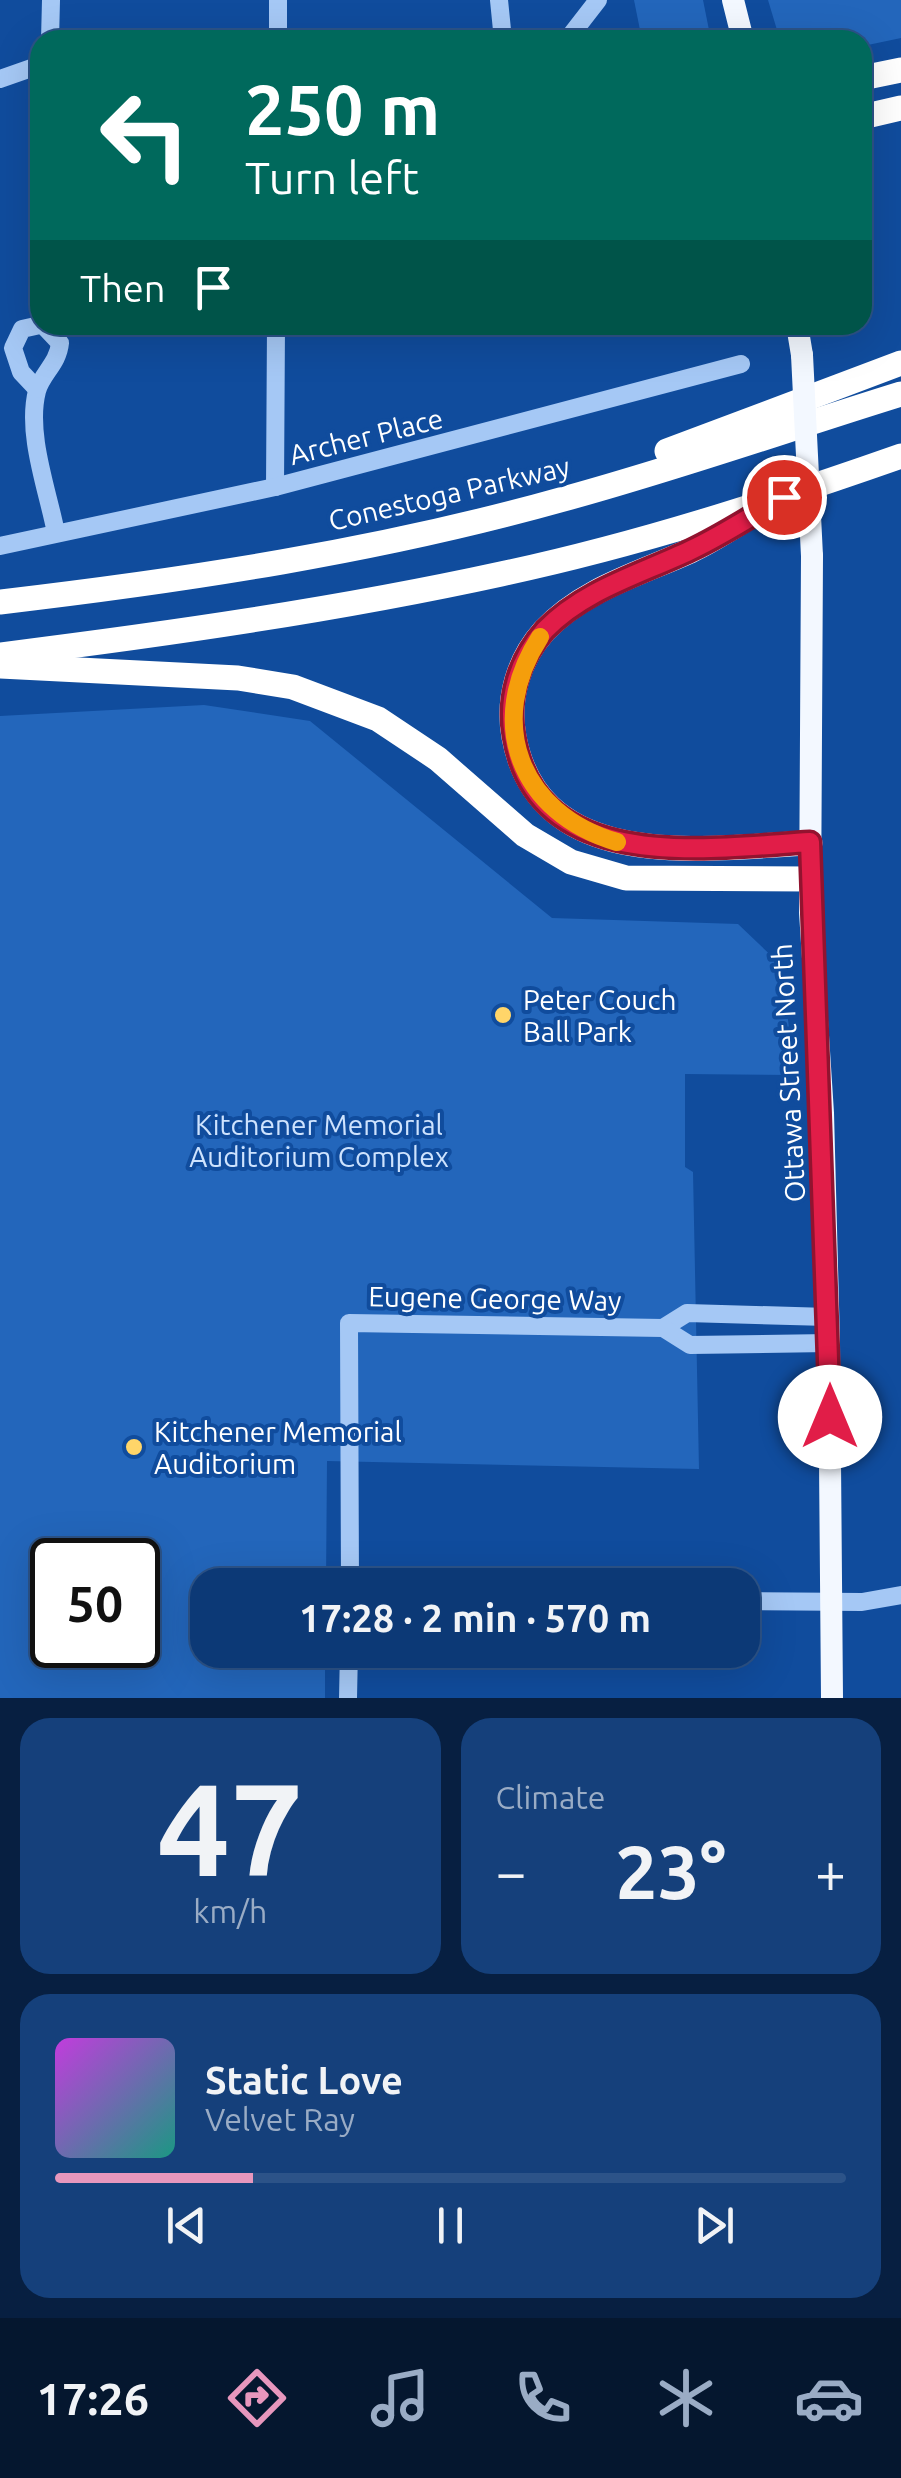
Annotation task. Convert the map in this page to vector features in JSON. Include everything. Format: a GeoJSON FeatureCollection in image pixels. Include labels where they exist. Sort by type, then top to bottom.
{"type":"FeatureCollection","features":[{"type":"Feature","properties":{"kind":"highway"},"geometry":{"type":"LineString","coordinates":[[872,76],[901,70]]}},
{"type":"Feature","properties":{"kind":"highway"},"geometry":{"type":"LineString","coordinates":[[872,115],[901,108]]}},
{"type":"Feature","properties":{"kind":"highway"},"geometry":{"type":"LineString","coordinates":[[562,500],[667,450],[901,363]]}},
{"type":"Feature","properties":{"kind":"highway","name":"Conestoga Parkway"},"geometry":{"type":"LineString","coordinates":[[0,602],[280,561],[449,528],[562,500],[901,394]]}},
{"type":"Feature","properties":{"kind":"highway"},"geometry":{"type":"LineString","coordinates":[[0,655],[142,637],[500,574],[784,497],[901,456]]}},
{"type":"Feature","properties":{"kind":"highway"},"geometry":{"type":"LineString","coordinates":[[784,497],[693,550],[608,585],[562,615],[542,633],[523,662],[513,690],[512,718],[514,741],[529,778],[547,802],[596,836],[655,848],[810,842]]}},
{"type":"Feature","properties":{"kind":"highway"},"geometry":{"type":"LineString","coordinates":[[0,666],[238,678],[293,687],[378,719],[438,759],[526,835],[572,862],[626,878],[810,879]]}},
{"type":"Feature","properties":{"kind":"main road"},"geometry":{"type":"LineString","coordinates":[[734,0],[741,30]]}},
{"type":"Feature","properties":{"kind":"main road","name":"Ottawa Street North"},"geometry":{"type":"LineString","coordinates":[[799,335],[812,556],[810,879],[829,1344],[832,1698]]}},
{"type":"Feature","properties":{"kind":"street"},"geometry":{"type":"LineString","coordinates":[[50,30],[51,0]]}},
{"type":"Feature","properties":{"kind":"street"},"geometry":{"type":"LineString","coordinates":[[278,0],[278,30]]}},
{"type":"Feature","properties":{"kind":"street"},"geometry":{"type":"LineString","coordinates":[[499,0],[502,30]]}},
{"type":"Feature","properties":{"kind":"street"},"geometry":{"type":"LineString","coordinates":[[575,30],[598,0]]}},
{"type":"Feature","properties":{"kind":"street"},"geometry":{"type":"LineString","coordinates":[[0,79],[30,68]]}},
{"type":"Feature","properties":{"kind":"street"},"geometry":{"type":"LineString","coordinates":[[30,327],[22,329],[13,348],[21,372],[38,390]]}},
{"type":"Feature","properties":{"kind":"street"},"geometry":{"type":"LineString","coordinates":[[52,335],[60,343],[59,359],[38,390],[36,432],[56,533]]}},
{"type":"Feature","properties":{"kind":"street"},"geometry":{"type":"LineString","coordinates":[[275,486],[276,335]]}},
{"type":"Feature","properties":{"kind":"street","name":"Archer Place"},"geometry":{"type":"LineString","coordinates":[[0,546],[275,486],[741,364]]}},
{"type":"Feature","properties":{"kind":"street","name":"Eugene George Way"},"geometry":{"type":"LineString","coordinates":[[663,1328],[687,1313],[828,1317]]}},
{"type":"Feature","properties":{"kind":"street","name":"Eugene George Way"},"geometry":{"type":"LineString","coordinates":[[350,1568],[348,1323],[663,1328],[690,1344],[829,1344]]}},
{"type":"Feature","properties":{"kind":"street"},"geometry":{"type":"LineString","coordinates":[[760,1601],[862,1602],[901,1595]]}},
{"type":"Feature","properties":{"kind":"street"},"geometry":{"type":"LineString","coordinates":[[348,1698],[349,1668]]}},
{"type":"Feature","properties":{"kind":"green space"},"geometry":{"type":"Polygon","coordinates":[[[634,0],[703,0],[709,30],[640,30],[634,0]]]}},
{"type":"Feature","properties":{"kind":"green space"},"geometry":{"type":"Polygon","coordinates":[[[768,0],[901,0],[901,38],[872,44],[872,30],[777,30],[768,0]]]}},
{"type":"Feature","properties":{"kind":"green space","name":"Kitchener Memorial Auditorium Complex"},"geometry":{"type":"Polygon","coordinates":[[[204,705],[310,721],[552,918],[738,924],[781,965],[795,1075],[685,1074],[685,1167],[693,1172],[699,1469],[327,1461],[326,1568],[190,1568],[190,1668],[325,1668],[325,1698],[0,1698],[0,716],[204,705]]]}},
{"type":"Feature","properties":{"kind":"slow traffic"},"geometry":{"type":"LineString","coordinates":[[540,637],[523,662],[513,690],[514,741],[529,778],[547,802],[571,823],[617,842]]}},
{"type":"Feature","properties":{"kind":"place","name":"Peter Couch Ball Park"},"geometry":{"type":"Point","coordinates":[503,1015]}},
{"type":"Feature","properties":{"kind":"place","name":"Kitchener Memorial Auditorium"},"geometry":{"type":"Point","coordinates":[134,1447]}},
{"type":"Feature","properties":{"kind":"route"},"geometry":{"type":"LineString","coordinates":[[784,497],[693,550],[608,585],[562,615],[542,633],[523,662],[513,690],[512,718],[514,741],[529,778],[547,802],[571,823],[596,836],[655,848],[810,842],[810,912],[823,1113],[830,1417]]}}]}
